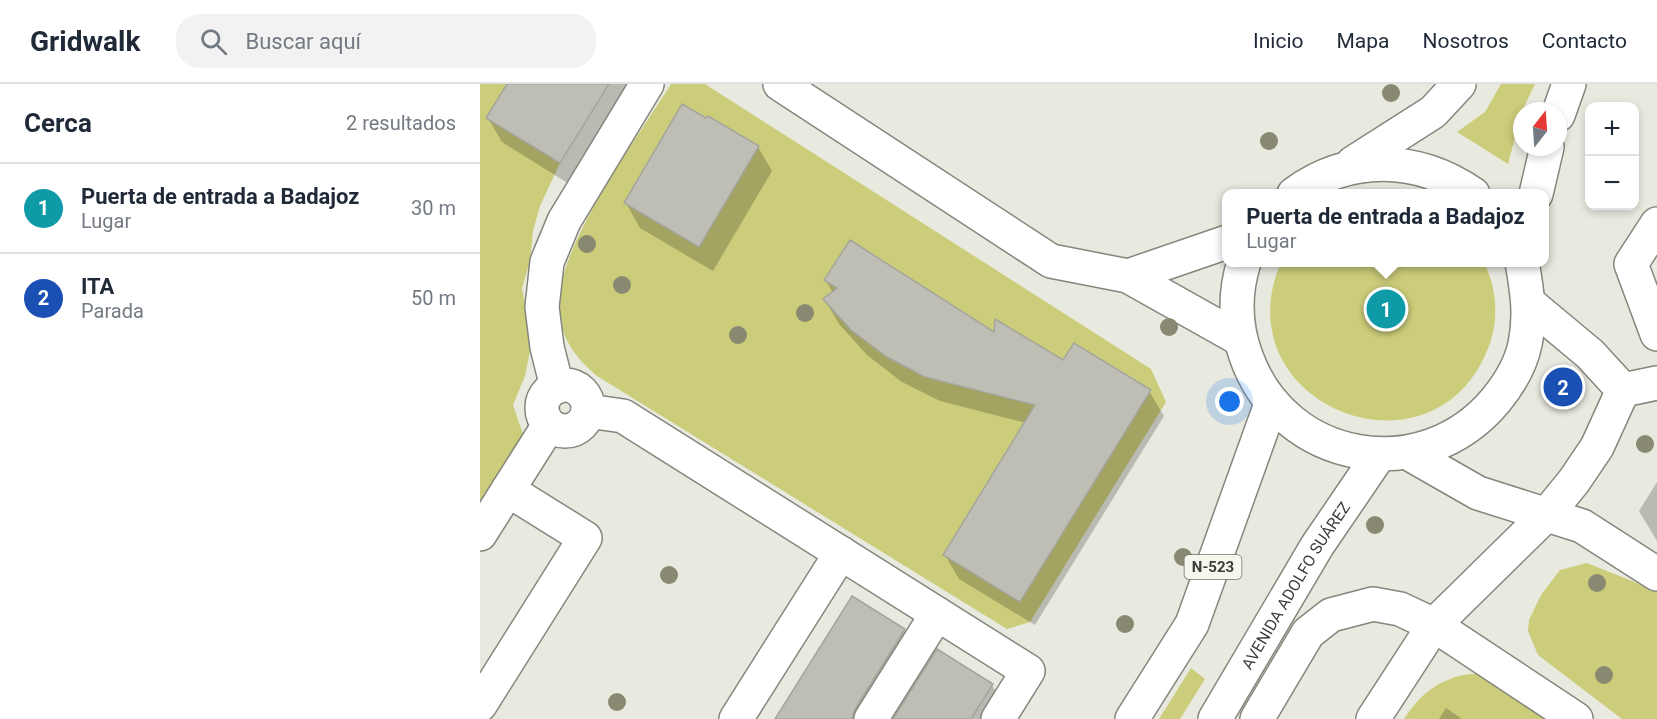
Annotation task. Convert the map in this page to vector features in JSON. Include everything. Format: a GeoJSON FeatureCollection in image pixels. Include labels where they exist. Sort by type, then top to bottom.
{"type":"FeatureCollection","features":[{"type":"Feature","properties":{"kind":"main road"},"geometry":{"type":"LineString","coordinates":[[557,387],[547,347],[542,307],[547,262],[564,221],[646,84]]}},
{"type":"Feature","properties":{"kind":"main road"},"geometry":{"type":"LineString","coordinates":[[780,84],[1051,261],[1128,276],[1240,339]]}},
{"type":"Feature","properties":{"kind":"main road"},"geometry":{"type":"LineString","coordinates":[[1300,189],[1312,180],[1346,167],[1433,112],[1459,84]]}},
{"type":"Feature","properties":{"kind":"main road"},"geometry":{"type":"LineString","coordinates":[[1563,102],[1569,84]]}},
{"type":"Feature","properties":{"kind":"main road"},"geometry":{"type":"LineString","coordinates":[[1537,189],[1545,156]]}},
{"type":"Feature","properties":{"kind":"main road"},"geometry":{"type":"LineString","coordinates":[[1346,167],[1390,163],[1433,171],[1464,189]]}},
{"type":"Feature","properties":{"kind":"main road"},"geometry":{"type":"LineString","coordinates":[[1657,224],[1630,264],[1657,334]]}},
{"type":"Feature","properties":{"kind":"main road"},"geometry":{"type":"LineString","coordinates":[[1128,276],[1222,244]]}},
{"type":"Feature","properties":{"kind":"main road"},"geometry":{"type":"LineString","coordinates":[[1243,267],[1236,302],[1240,339],[1252,373],[1271,404],[1302,431],[1339,448],[1393,454],[1478,493],[1548,513],[1582,526],[1657,574]]}},
{"type":"Feature","properties":{"kind":"main road"},"geometry":{"type":"LineString","coordinates":[[1393,454],[1448,440],[1482,417],[1509,384],[1525,345],[1530,304],[1523,267]]}},
{"type":"Feature","properties":{"kind":"main road"},"geometry":{"type":"LineString","coordinates":[[1530,304],[1590,354],[1623,390]]}},
{"type":"Feature","properties":{"kind":"main road"},"geometry":{"type":"LineString","coordinates":[[1623,390],[1657,383]]}},
{"type":"Feature","properties":{"kind":"main road"},"geometry":{"type":"LineString","coordinates":[[565,385],[579,390],[585,396],[588,411],[586,418],[576,429],[561,431],[549,425],[542,412],[545,397],[557,387],[565,385]]}},
{"type":"Feature","properties":{"kind":"main road"},"geometry":{"type":"LineString","coordinates":[[1373,719],[1434,625],[1548,513],[1597,447],[1623,390]]}},
{"type":"Feature","properties":{"kind":"main road","name":"N-523"},"geometry":{"type":"LineString","coordinates":[[1132,719],[1192,624],[1271,404]]}},
{"type":"Feature","properties":{"kind":"main road"},"geometry":{"type":"LineString","coordinates":[[588,411],[623,416],[1028,671],[998,719]]}},
{"type":"Feature","properties":{"kind":"main road"},"geometry":{"type":"LineString","coordinates":[[480,534],[549,425]]}},
{"type":"Feature","properties":{"kind":"main road","name":"AVENIDA ADOLFO SUÁREZ"},"geometry":{"type":"LineString","coordinates":[[1215,719],[1317,546],[1393,454]]}},
{"type":"Feature","properties":{"kind":"main road"},"geometry":{"type":"LineString","coordinates":[[480,705],[585,538],[508,490]]}},
{"type":"Feature","properties":{"kind":"main road"},"geometry":{"type":"LineString","coordinates":[[736,719],[841,553]]}},
{"type":"Feature","properties":{"kind":"main road"},"geometry":{"type":"LineString","coordinates":[[1257,719],[1308,633],[1331,615],[1373,604],[1400,609],[1434,625],[1576,719]]}},
{"type":"Feature","properties":{"kind":"main road"},"geometry":{"type":"LineString","coordinates":[[871,719],[937,614]]}},
{"type":"Feature","properties":{"kind":"shaded area"},"geometry":{"type":"Polygon","coordinates":[[[480,84],[609,84],[560,163],[540,206],[533,231],[530,261],[522,288],[532,341],[525,376],[513,405],[523,434],[480,512],[480,84]]]}},
{"type":"Feature","properties":{"kind":"shaded area"},"geometry":{"type":"Polygon","coordinates":[[[671,84],[705,84],[1151,369],[1166,402],[1030,622],[1007,629],[597,376],[572,349],[559,315],[560,290],[568,261],[599,197],[671,84]]]}},
{"type":"Feature","properties":{"kind":"shaded area"},"geometry":{"type":"Polygon","coordinates":[[[1501,84],[1535,84],[1526,102],[1513,102],[1513,145],[1508,164],[1457,132],[1485,112],[1501,84]]]}},
{"type":"Feature","properties":{"kind":"shaded area"},"geometry":{"type":"Polygon","coordinates":[[[1280,267],[1486,267],[1492,283],[1495,304],[1494,326],[1489,346],[1462,390],[1425,414],[1383,420],[1342,412],[1306,389],[1280,356],[1270,313],[1280,267]]]}},
{"type":"Feature","properties":{"kind":"shaded area"},"geometry":{"type":"Polygon","coordinates":[[[1587,563],[1657,591],[1657,719],[1622,719],[1538,655],[1528,631],[1529,620],[1541,595],[1560,570],[1587,563]]]}},
{"type":"Feature","properties":{"kind":"shaded area"},"geometry":{"type":"Polygon","coordinates":[[[1191,668],[1205,679],[1180,719],[1159,719],[1191,668]]]}},
{"type":"Feature","properties":{"kind":"shaded area"},"geometry":{"type":"Polygon","coordinates":[[[1483,674],[1548,719],[1404,719],[1431,689],[1458,676],[1483,674]]]}},
{"type":"Feature","properties":{"kind":"building"},"geometry":{"type":"Polygon","coordinates":[[[507,84],[609,84],[560,163],[486,118],[507,84]]]}},
{"type":"Feature","properties":{"kind":"building"},"geometry":{"type":"Polygon","coordinates":[[[682,104],[706,118],[708,116],[759,146],[699,247],[624,203],[682,104]]]}},
{"type":"Feature","properties":{"kind":"building"},"geometry":{"type":"Polygon","coordinates":[[[850,240],[994,332],[995,319],[1063,360],[1074,343],[1151,390],[1020,602],[943,555],[1035,405],[925,377],[887,357],[851,330],[823,299],[837,288],[824,280],[850,240]]]}},
{"type":"Feature","properties":{"kind":"building"},"geometry":{"type":"Polygon","coordinates":[[[852,596],[905,629],[855,709],[852,719],[775,719],[852,596]]]}},
{"type":"Feature","properties":{"kind":"building"},"geometry":{"type":"Polygon","coordinates":[[[937,649],[993,684],[971,719],[893,719],[937,649]]]}},
{"type":"Feature","properties":{"kind":"place","name":"Puerta de entrada a Badajoz"},"geometry":{"type":"Point","coordinates":[1386,309]}},
{"type":"Feature","properties":{"kind":"place","name":"ITA"},"geometry":{"type":"Point","coordinates":[1563,387]}}]}
